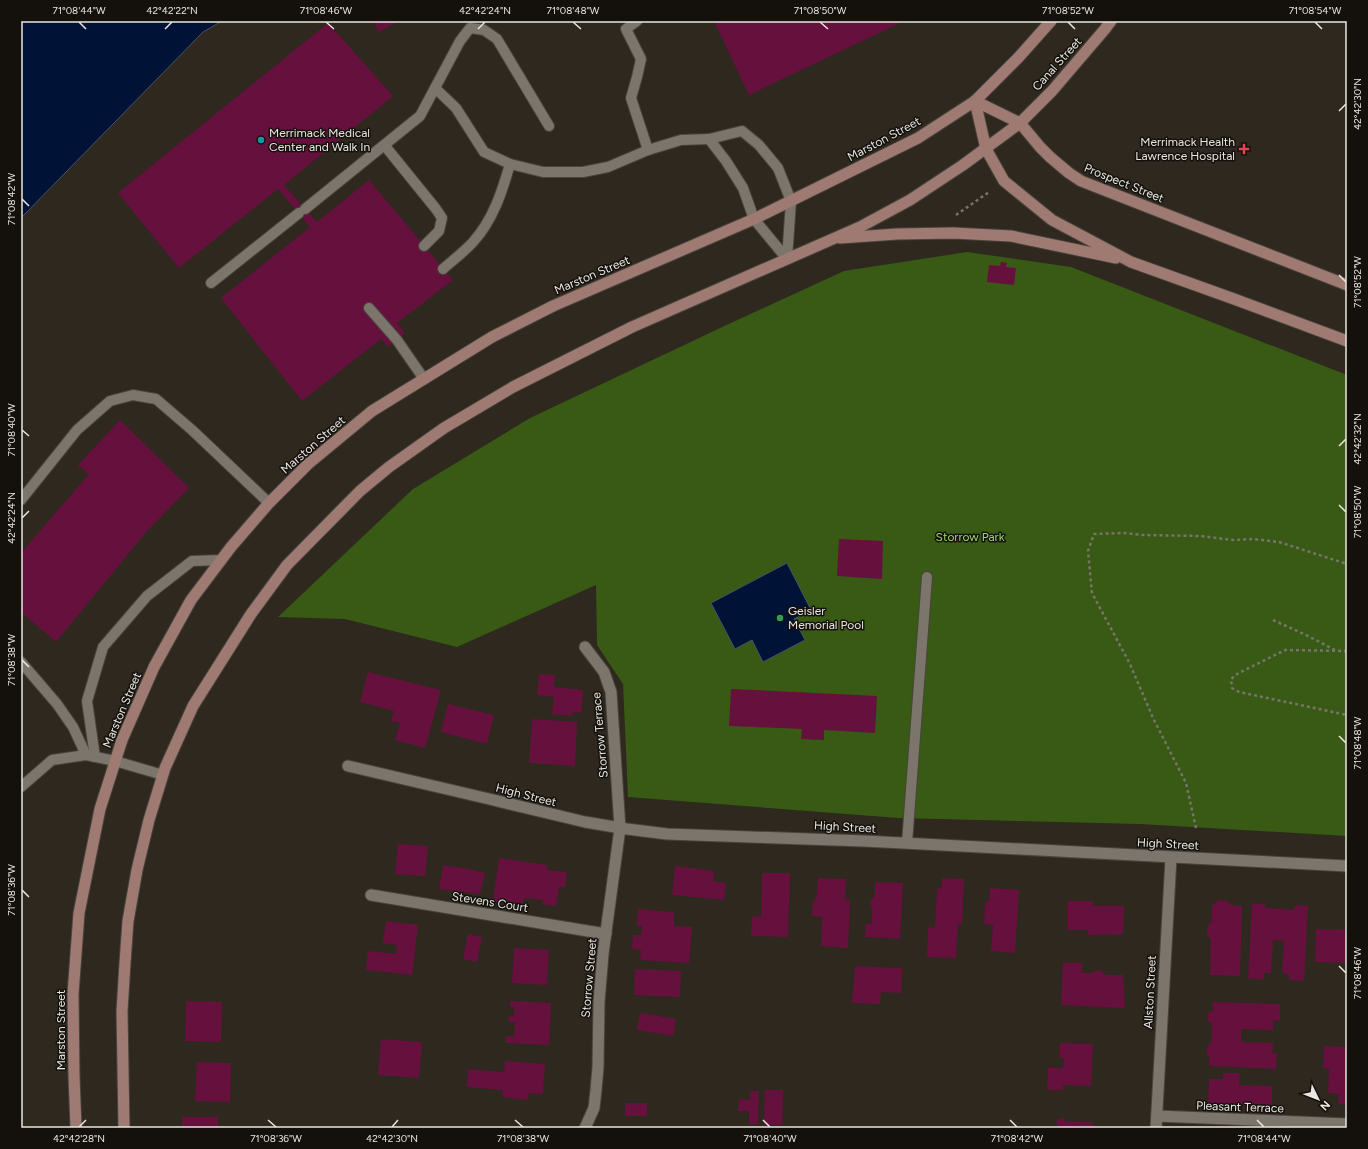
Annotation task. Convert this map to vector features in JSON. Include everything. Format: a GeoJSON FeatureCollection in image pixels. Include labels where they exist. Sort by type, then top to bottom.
{"type":"FeatureCollection","features":[{"type":"Feature","properties":{"kind":"main road"},"geometry":{"type":"LineString","coordinates":[[1051,21],[1018,58],[974,101],[986,149],[1004,180],[1052,220],[1131,262]]}},
{"type":"Feature","properties":{"kind":"main road","name":"Canal Street"},"geometry":{"type":"LineString","coordinates":[[1020,123],[1052,91],[1111,21]]}},
{"type":"Feature","properties":{"kind":"main road","name":"Prospect Street"},"geometry":{"type":"LineString","coordinates":[[974,101],[1020,123],[1040,147],[1069,173],[1081,181],[1347,285]]}},
{"type":"Feature","properties":{"kind":"main road","name":"Marston Street"},"geometry":{"type":"LineString","coordinates":[[76,1128],[73,994],[79,913],[100,809],[115,760],[122,740],[154,667],[191,600],[221,560],[269,503],[308,464],[372,411],[492,337],[553,306],[754,219],[791,201],[918,138],[974,101]]}},
{"type":"Feature","properties":{"kind":"main road"},"geometry":{"type":"LineString","coordinates":[[124,1128],[122,1011],[128,921],[137,870],[149,820],[163,775],[193,706],[251,614],[287,565],[366,486],[389,467],[444,428],[513,387],[632,327],[834,238],[910,200],[986,149],[1020,123]]}},
{"type":"Feature","properties":{"kind":"main road"},"geometry":{"type":"LineString","coordinates":[[834,238],[897,234],[953,233],[1011,236],[1131,262],[1234,298],[1347,341]]}},
{"type":"Feature","properties":{"kind":"street","name":"Storrow Terrace"},"geometry":{"type":"LineString","coordinates":[[585,646],[604,672],[611,692],[620,828]]}},
{"type":"Feature","properties":{"kind":"street","name":"High Street"},"geometry":{"type":"LineString","coordinates":[[348,766],[585,822],[667,834],[807,838],[1347,866]]}},
{"type":"Feature","properties":{"kind":"street","name":"Storrow Street"},"geometry":{"type":"LineString","coordinates":[[585,1128],[594,1108],[598,1067],[599,1002],[620,828]]}},
{"type":"Feature","properties":{"kind":"street","name":"Allston Street"},"geometry":{"type":"LineString","coordinates":[[1156,1128],[1171,858]]}},
{"type":"Feature","properties":{"kind":"street","name":"Stevens Court"},"geometry":{"type":"LineString","coordinates":[[371,896],[606,934]]}},
{"type":"Feature","properties":{"kind":"street","name":"Pleasant Terrace"},"geometry":{"type":"LineString","coordinates":[[1157,1116],[1347,1124]]}},
{"type":"Feature","properties":{"kind":"lane"},"geometry":{"type":"LineString","coordinates":[[637,21],[626,29],[641,59],[631,98],[648,150]]}},
{"type":"Feature","properties":{"kind":"lane"},"geometry":{"type":"LineString","coordinates":[[211,282],[385,146],[420,116],[460,41],[470,28],[484,30],[497,39],[548,126]]}},
{"type":"Feature","properties":{"kind":"lane"},"geometry":{"type":"LineString","coordinates":[[435,88],[456,108],[484,152],[510,164],[543,172],[582,172],[608,167],[648,150],[681,140],[708,139],[742,131],[759,145],[778,168],[791,201],[787,259]]}},
{"type":"Feature","properties":{"kind":"lane"},"geometry":{"type":"LineString","coordinates":[[708,139],[726,161],[743,188],[754,219],[787,259]]}},
{"type":"Feature","properties":{"kind":"lane"},"geometry":{"type":"LineString","coordinates":[[385,146],[436,208],[442,218],[439,231],[424,246]]}},
{"type":"Feature","properties":{"kind":"lane"},"geometry":{"type":"LineString","coordinates":[[443,269],[473,242],[486,226],[501,196],[510,164]]}},
{"type":"Feature","properties":{"kind":"lane"},"geometry":{"type":"LineString","coordinates":[[369,308],[397,340],[424,379]]}},
{"type":"Feature","properties":{"kind":"lane"},"geometry":{"type":"LineString","coordinates":[[21,500],[77,430],[110,401],[133,395],[156,399],[192,430],[269,503]]}},
{"type":"Feature","properties":{"kind":"lane"},"geometry":{"type":"LineString","coordinates":[[90,756],[87,701],[103,647],[147,596],[192,561],[221,560]]}},
{"type":"Feature","properties":{"kind":"lane"},"geometry":{"type":"LineString","coordinates":[[908,843],[927,577]]}},
{"type":"Feature","properties":{"kind":"lane"},"geometry":{"type":"LineString","coordinates":[[21,662],[57,704],[90,756]]}},
{"type":"Feature","properties":{"kind":"lane"},"geometry":{"type":"LineString","coordinates":[[21,787],[52,760],[90,756],[115,760],[163,775]]}},
{"type":"Feature","properties":{"kind":"path"},"geometry":{"type":"LineString","coordinates":[[954,222],[956,214],[992,190]]}},
{"type":"Feature","properties":{"kind":"path"},"geometry":{"type":"LineString","coordinates":[[1196,828],[1186,783],[1153,718],[1130,664],[1092,592],[1088,551],[1094,534],[1124,533],[1143,535],[1201,536],[1233,540],[1254,539],[1279,542],[1347,564]]}},
{"type":"Feature","properties":{"kind":"path"},"geometry":{"type":"LineString","coordinates":[[1273,620],[1335,650]]}},
{"type":"Feature","properties":{"kind":"path"},"geometry":{"type":"LineString","coordinates":[[1347,651],[1285,650],[1231,679],[1232,688],[1239,692],[1347,715]]}},
{"type":"Feature","properties":{"kind":"green space","name":"Storrow Park"},"geometry":{"type":"Polygon","coordinates":[[[967,252],[1071,267],[1347,375],[1347,836],[1140,824],[898,818],[628,797],[623,684],[597,645],[596,585],[457,647],[345,619],[278,617],[413,489],[530,418],[844,271],[967,252]]]}},
{"type":"Feature","properties":{"kind":"water"},"geometry":{"type":"Polygon","coordinates":[[[21,21],[222,21],[203,32],[21,218],[21,21]]]}},
{"type":"Feature","properties":{"kind":"water"},"geometry":{"type":"Polygon","coordinates":[[[787,563],[811,610],[794,619],[805,640],[763,662],[752,640],[735,649],[711,603],[787,563]]]}},
{"type":"Feature","properties":{"kind":"building"},"geometry":{"type":"Polygon","coordinates":[[[373,21],[399,21],[379,32],[373,21]]]}},
{"type":"Feature","properties":{"kind":"building"},"geometry":{"type":"Polygon","coordinates":[[[714,21],[904,21],[749,95],[714,21]]]}},
{"type":"Feature","properties":{"kind":"building"},"geometry":{"type":"Polygon","coordinates":[[[328,23],[393,96],[284,185],[317,222],[369,180],[453,280],[397,323],[405,333],[388,347],[381,339],[302,401],[221,298],[310,227],[278,189],[179,268],[118,193],[328,23]]]}},
{"type":"Feature","properties":{"kind":"building"},"geometry":{"type":"Polygon","coordinates":[[[1001,262],[1007,263],[1006,267],[1016,268],[1014,285],[987,282],[989,265],[1000,266],[1001,262]]]}},
{"type":"Feature","properties":{"kind":"building"},"geometry":{"type":"Polygon","coordinates":[[[120,420],[189,488],[147,531],[56,642],[21,612],[21,553],[89,474],[78,465],[120,420]]]}},
{"type":"Feature","properties":{"kind":"building"},"geometry":{"type":"Polygon","coordinates":[[[839,539],[883,541],[882,579],[837,576],[839,539]]]}},
{"type":"Feature","properties":{"kind":"building"},"geometry":{"type":"Polygon","coordinates":[[[368,672],[441,690],[425,748],[395,740],[400,723],[391,721],[394,711],[360,702],[368,672]]]}},
{"type":"Feature","properties":{"kind":"building"},"geometry":{"type":"Polygon","coordinates":[[[539,674],[555,675],[554,687],[583,690],[581,713],[573,712],[572,716],[552,714],[554,697],[537,695],[539,674]]]}},
{"type":"Feature","properties":{"kind":"building"},"geometry":{"type":"Polygon","coordinates":[[[731,689],[877,696],[875,733],[824,730],[824,740],[801,739],[802,729],[729,726],[731,689]]]}},
{"type":"Feature","properties":{"kind":"building"},"geometry":{"type":"Polygon","coordinates":[[[448,704],[494,715],[487,744],[441,732],[448,704]]]}},
{"type":"Feature","properties":{"kind":"building"},"geometry":{"type":"Polygon","coordinates":[[[532,719],[577,722],[575,766],[529,763],[532,719]]]}},
{"type":"Feature","properties":{"kind":"building"},"geometry":{"type":"Polygon","coordinates":[[[398,844],[428,846],[425,876],[395,874],[398,844]]]}},
{"type":"Feature","properties":{"kind":"building"},"geometry":{"type":"Polygon","coordinates":[[[499,858],[547,865],[547,870],[567,872],[565,887],[559,887],[556,906],[542,904],[543,900],[524,898],[523,904],[493,901],[499,858]]]}},
{"type":"Feature","properties":{"kind":"building"},"geometry":{"type":"Polygon","coordinates":[[[443,865],[485,873],[480,894],[439,889],[443,865]]]}},
{"type":"Feature","properties":{"kind":"building"},"geometry":{"type":"Polygon","coordinates":[[[675,866],[714,871],[713,881],[726,883],[724,900],[672,895],[675,866]]]}},
{"type":"Feature","properties":{"kind":"building"},"geometry":{"type":"Polygon","coordinates":[[[762,873],[790,873],[788,937],[751,936],[752,916],[761,917],[762,873]]]}},
{"type":"Feature","properties":{"kind":"building"},"geometry":{"type":"Polygon","coordinates":[[[818,878],[846,879],[845,899],[850,900],[848,948],[821,946],[822,917],[812,916],[813,900],[816,901],[818,878]]]}},
{"type":"Feature","properties":{"kind":"building"},"geometry":{"type":"Polygon","coordinates":[[[942,878],[964,879],[962,924],[958,923],[956,958],[927,957],[928,927],[935,928],[937,888],[942,888],[942,878]]]}},
{"type":"Feature","properties":{"kind":"building"},"geometry":{"type":"Polygon","coordinates":[[[875,882],[903,883],[900,939],[865,937],[866,923],[872,924],[872,909],[870,902],[875,895],[875,882]]]}},
{"type":"Feature","properties":{"kind":"building"},"geometry":{"type":"Polygon","coordinates":[[[990,888],[1019,890],[1015,953],[991,951],[993,925],[984,924],[985,902],[989,902],[990,888]]]}},
{"type":"Feature","properties":{"kind":"building"},"geometry":{"type":"Polygon","coordinates":[[[1219,900],[1227,901],[1231,905],[1242,906],[1240,976],[1210,975],[1211,939],[1207,935],[1207,929],[1209,924],[1212,922],[1212,906],[1219,900]]]}},
{"type":"Feature","properties":{"kind":"building"},"geometry":{"type":"Polygon","coordinates":[[[1068,901],[1093,901],[1093,906],[1124,906],[1123,934],[1088,935],[1088,930],[1068,930],[1068,901]]]}},
{"type":"Feature","properties":{"kind":"building"},"geometry":{"type":"Polygon","coordinates":[[[1252,903],[1265,904],[1265,908],[1294,910],[1295,905],[1308,906],[1304,981],[1289,980],[1289,974],[1282,973],[1284,941],[1273,940],[1271,973],[1264,973],[1264,980],[1248,978],[1252,903]]]}},
{"type":"Feature","properties":{"kind":"building"},"geometry":{"type":"Polygon","coordinates":[[[638,909],[674,912],[674,926],[692,927],[689,963],[640,960],[641,950],[632,949],[633,935],[641,935],[642,926],[637,926],[638,909]]]}},
{"type":"Feature","properties":{"kind":"building"},"geometry":{"type":"Polygon","coordinates":[[[386,921],[418,925],[412,975],[366,970],[368,951],[396,954],[397,945],[383,943],[386,921]]]}},
{"type":"Feature","properties":{"kind":"building"},"geometry":{"type":"Polygon","coordinates":[[[1316,929],[1347,930],[1347,963],[1315,962],[1316,929]]]}},
{"type":"Feature","properties":{"kind":"building"},"geometry":{"type":"Polygon","coordinates":[[[468,934],[482,937],[477,962],[463,959],[468,934]]]}},
{"type":"Feature","properties":{"kind":"building"},"geometry":{"type":"Polygon","coordinates":[[[514,948],[549,950],[547,985],[512,983],[514,948]]]}},
{"type":"Feature","properties":{"kind":"building"},"geometry":{"type":"Polygon","coordinates":[[[1063,963],[1082,963],[1082,973],[1092,973],[1099,970],[1106,975],[1123,975],[1125,1008],[1061,1005],[1063,963]]]}},
{"type":"Feature","properties":{"kind":"building"},"geometry":{"type":"Polygon","coordinates":[[[855,966],[902,968],[901,993],[881,992],[880,1004],[852,1003],[855,966]]]}},
{"type":"Feature","properties":{"kind":"building"},"geometry":{"type":"Polygon","coordinates":[[[635,969],[681,971],[680,997],[634,995],[635,969]]]}},
{"type":"Feature","properties":{"kind":"building"},"geometry":{"type":"Polygon","coordinates":[[[186,1001],[222,1002],[221,1042],[185,1041],[186,1001]]]}},
{"type":"Feature","properties":{"kind":"building"},"geometry":{"type":"Polygon","coordinates":[[[510,1001],[551,1003],[549,1045],[506,1043],[506,1036],[514,1037],[515,1022],[509,1022],[509,1016],[514,1016],[514,1007],[510,1007],[510,1001]]]}},
{"type":"Feature","properties":{"kind":"building"},"geometry":{"type":"Polygon","coordinates":[[[1213,1002],[1280,1004],[1280,1021],[1273,1020],[1273,1030],[1241,1029],[1241,1042],[1273,1043],[1272,1053],[1277,1053],[1276,1069],[1209,1066],[1207,1046],[1211,1044],[1212,1024],[1208,1021],[1208,1013],[1213,1011],[1213,1002]]]}},
{"type":"Feature","properties":{"kind":"building"},"geometry":{"type":"Polygon","coordinates":[[[640,1013],[676,1019],[673,1036],[637,1030],[640,1013]]]}},
{"type":"Feature","properties":{"kind":"building"},"geometry":{"type":"Polygon","coordinates":[[[381,1039],[422,1042],[419,1078],[378,1075],[381,1039]]]}},
{"type":"Feature","properties":{"kind":"building"},"geometry":{"type":"Polygon","coordinates":[[[1060,1043],[1093,1044],[1091,1086],[1063,1085],[1063,1090],[1047,1090],[1048,1068],[1063,1068],[1064,1058],[1060,1058],[1060,1043]]]}},
{"type":"Feature","properties":{"kind":"building"},"geometry":{"type":"Polygon","coordinates":[[[1324,1046],[1347,1047],[1347,1105],[1338,1104],[1339,1094],[1328,1093],[1329,1069],[1323,1068],[1324,1046]]]}},
{"type":"Feature","properties":{"kind":"building"},"geometry":{"type":"Polygon","coordinates":[[[505,1061],[545,1064],[543,1094],[529,1093],[528,1100],[502,1097],[503,1090],[467,1087],[468,1069],[504,1072],[505,1061]]]}},
{"type":"Feature","properties":{"kind":"building"},"geometry":{"type":"Polygon","coordinates":[[[197,1062],[231,1063],[230,1102],[195,1101],[197,1062]]]}},
{"type":"Feature","properties":{"kind":"building"},"geometry":{"type":"Polygon","coordinates":[[[1223,1073],[1240,1073],[1239,1085],[1272,1086],[1272,1106],[1208,1105],[1209,1079],[1223,1079],[1223,1073]]]}},
{"type":"Feature","properties":{"kind":"building"},"geometry":{"type":"Polygon","coordinates":[[[765,1090],[783,1090],[782,1125],[764,1125],[765,1090]]]}},
{"type":"Feature","properties":{"kind":"building"},"geometry":{"type":"Polygon","coordinates":[[[750,1091],[759,1091],[758,1124],[749,1124],[749,1111],[738,1111],[739,1099],[750,1100],[750,1091]]]}},
{"type":"Feature","properties":{"kind":"building"},"geometry":{"type":"Polygon","coordinates":[[[625,1103],[647,1103],[647,1116],[625,1116],[625,1103]]]}},
{"type":"Feature","properties":{"kind":"building"},"geometry":{"type":"Polygon","coordinates":[[[182,1117],[218,1117],[218,1128],[182,1128],[182,1117]]]}},
{"type":"Feature","properties":{"kind":"building"},"geometry":{"type":"Polygon","coordinates":[[[1062,1118],[1066,1121],[1091,1122],[1096,1128],[1059,1128],[1056,1123],[1058,1119],[1062,1118]]]}},
{"type":"Feature","properties":{"kind":"place","name":"Merrimack Medical Center and Walk In"},"geometry":{"type":"Point","coordinates":[261,140]}},
{"type":"Feature","properties":{"kind":"place","name":"Merrimack Health Lawrence Hospital"},"geometry":{"type":"Point","coordinates":[1244,149]}},
{"type":"Feature","properties":{"kind":"place","name":"Geisler Memorial Pool"},"geometry":{"type":"Point","coordinates":[780,618]}}]}
